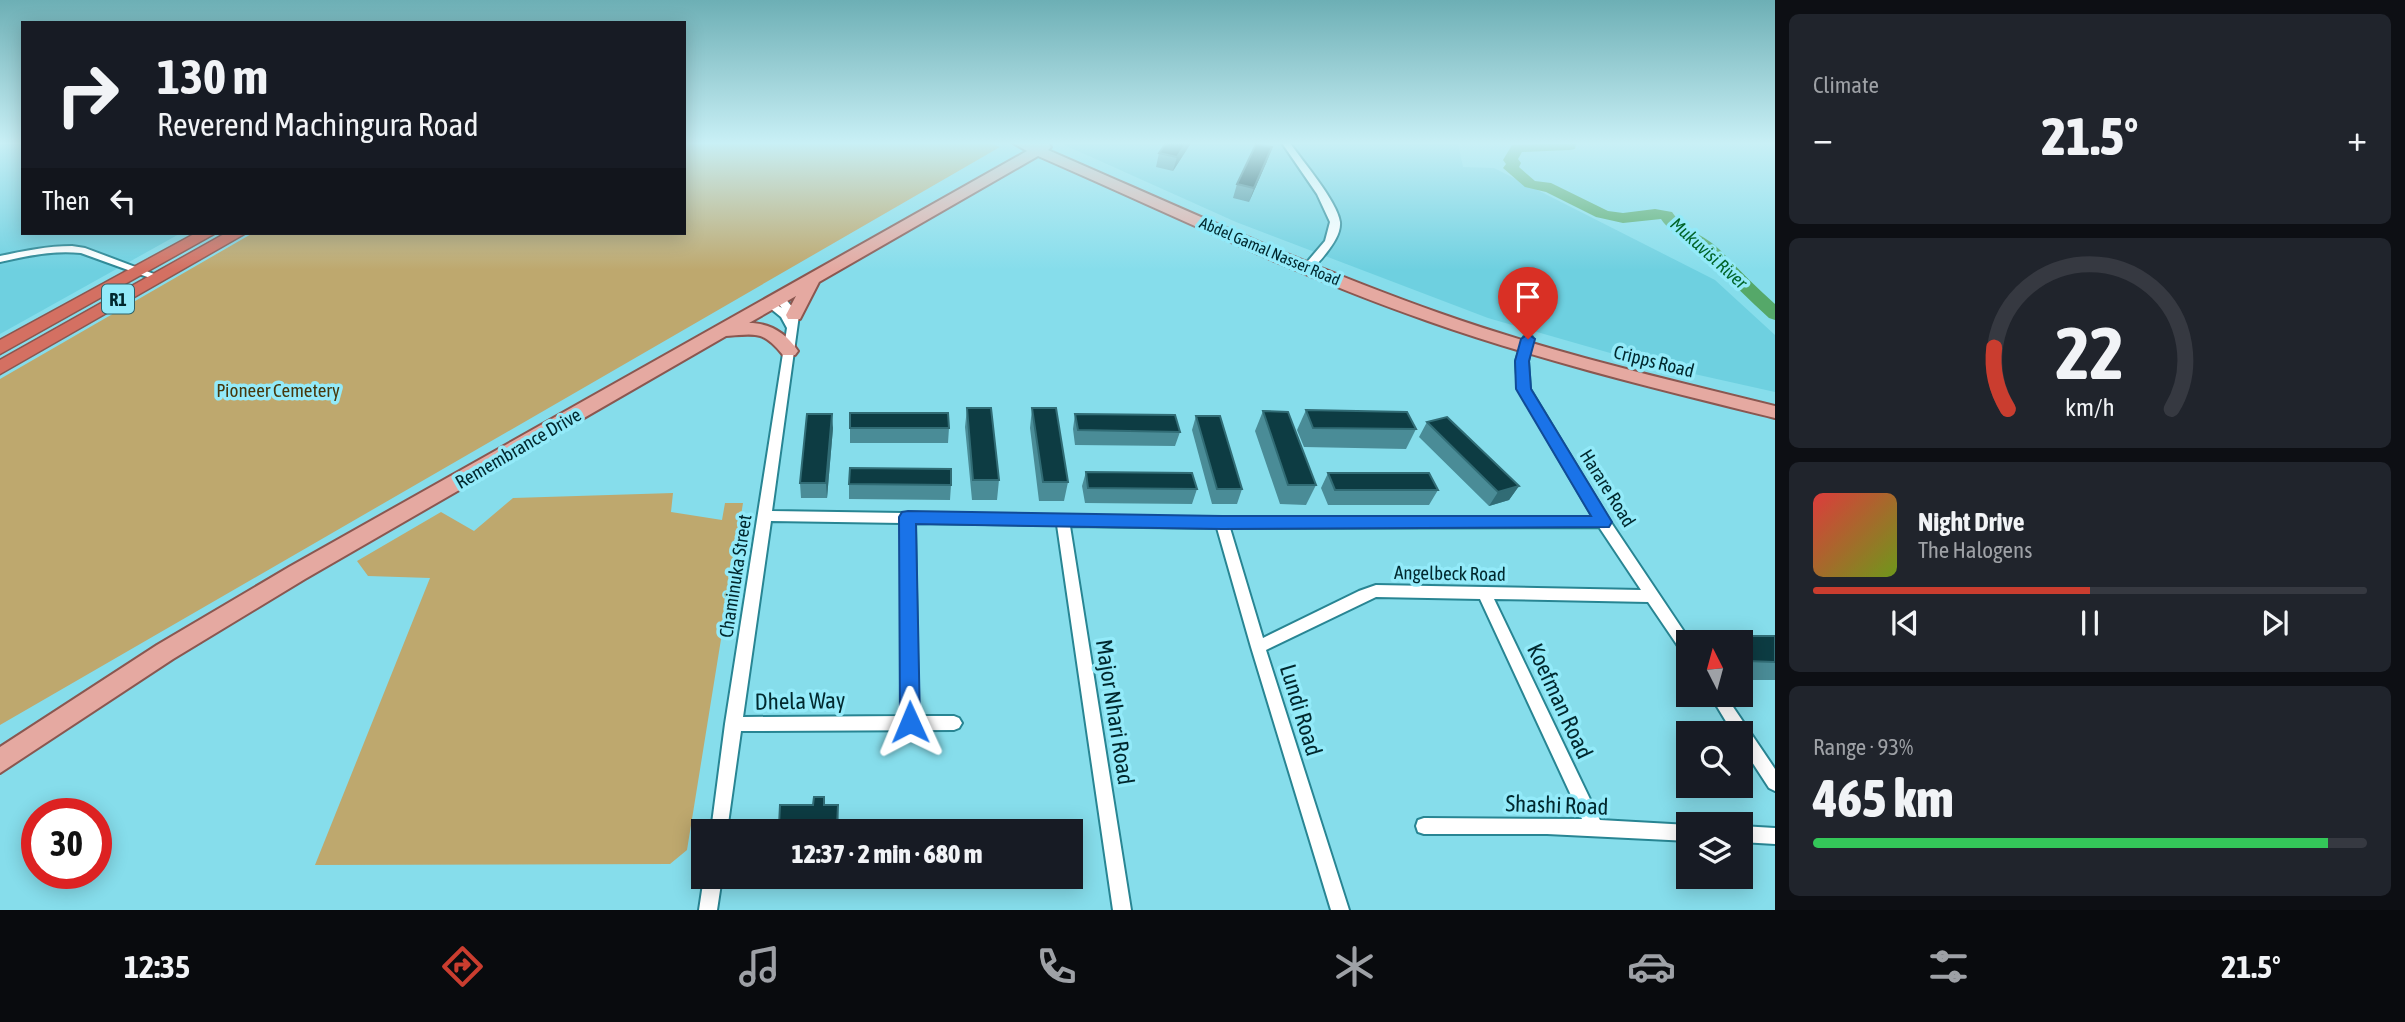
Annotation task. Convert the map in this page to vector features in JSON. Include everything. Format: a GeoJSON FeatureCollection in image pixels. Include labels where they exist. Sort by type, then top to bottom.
{"type":"FeatureCollection","features":[{"type":"Feature","properties":{"kind":"highway","name":"R1"},"geometry":{"type":"LineString","coordinates":[[3,360],[138,269],[205,235]]}},
{"type":"Feature","properties":{"kind":"highway","name":"R1"},"geometry":{"type":"LineString","coordinates":[[3,360],[234,235]]}},
{"type":"Feature","properties":{"kind":"main road","name":"Remembrance Drive"},"geometry":{"type":"LineString","coordinates":[[0,761],[211,624],[716,333],[979,185]]}},
{"type":"Feature","properties":{"kind":"main road","name":"Abdel Gamal Nasser Road"},"geometry":{"type":"LineString","coordinates":[[1119,185],[1433,317],[1526,342]]}},
{"type":"Feature","properties":{"kind":"main road","name":"Abdel Gamal Nasser Road"},"geometry":{"type":"LineString","coordinates":[[1127,185],[1310,265]]}},
{"type":"Feature","properties":{"kind":"main road"},"geometry":{"type":"LineString","coordinates":[[792,321],[812,280]]}},
{"type":"Feature","properties":{"kind":"main road"},"geometry":{"type":"LineString","coordinates":[[716,333],[740,328],[762,329],[778,337],[789,351]]}},
{"type":"Feature","properties":{"kind":"main road","name":"Cripps Road"},"geometry":{"type":"LineString","coordinates":[[1526,342],[1775,402]]}},
{"type":"Feature","properties":{"kind":"main road","name":"Cripps Road"},"geometry":{"type":"LineString","coordinates":[[1526,342],[1637,379],[1775,412]]}},
{"type":"Feature","properties":{"kind":"street"},"geometry":{"type":"LineString","coordinates":[[1310,265],[1332,236],[1335,223],[1314,185]]}},
{"type":"Feature","properties":{"kind":"street"},"geometry":{"type":"LineString","coordinates":[[0,259],[47,249],[70,248],[157,277]]}},
{"type":"Feature","properties":{"kind":"street"},"geometry":{"type":"LineString","coordinates":[[774,301],[792,321]]}},
{"type":"Feature","properties":{"kind":"street","name":"Chaminuka Street"},"geometry":{"type":"LineString","coordinates":[[721,819],[792,321]]}},
{"type":"Feature","properties":{"kind":"street","name":"Harare Road"},"geometry":{"type":"LineString","coordinates":[[1526,342],[1521,376],[1524,389],[1603,522],[1676,631]]}},
{"type":"Feature","properties":{"kind":"street"},"geometry":{"type":"LineString","coordinates":[[766,516],[1222,523],[1603,522]]}},
{"type":"Feature","properties":{"kind":"street"},"geometry":{"type":"LineString","coordinates":[[908,517],[910,722]]}},
{"type":"Feature","properties":{"kind":"street","name":"Major Nhari Road"},"geometry":{"type":"LineString","coordinates":[[1063,520],[1122,910]]}},
{"type":"Feature","properties":{"kind":"street","name":"Lundi Road"},"geometry":{"type":"LineString","coordinates":[[1222,523],[1340,910]]}},
{"type":"Feature","properties":{"kind":"street","name":"Angelbeck Road"},"geometry":{"type":"LineString","coordinates":[[1258,647],[1376,591],[1654,596]]}},
{"type":"Feature","properties":{"kind":"street","name":"Koefman Road"},"geometry":{"type":"LineString","coordinates":[[1484,593],[1595,829]]}},
{"type":"Feature","properties":{"kind":"street"},"geometry":{"type":"LineString","coordinates":[[1725,707],[1775,783]]}},
{"type":"Feature","properties":{"kind":"street","name":"Dhela Way"},"geometry":{"type":"LineString","coordinates":[[733,724],[954,723]]}},
{"type":"Feature","properties":{"kind":"street","name":"Shashi Road"},"geometry":{"type":"LineString","coordinates":[[1424,826],[1676,832]]}},
{"type":"Feature","properties":{"kind":"street"},"geometry":{"type":"LineString","coordinates":[[1753,835],[1775,836]]}},
{"type":"Feature","properties":{"kind":"street"},"geometry":{"type":"LineString","coordinates":[[708,910],[711,889]]}},
{"type":"Feature","properties":{"kind":"shaded area"},"geometry":{"type":"Polygon","coordinates":[[[0,185],[21,185],[21,235],[177,235],[0,334],[0,185]]]}},
{"type":"Feature","properties":{"kind":"shaded area"},"geometry":{"type":"Polygon","coordinates":[[[1155,185],[1528,185],[1715,280],[1775,335],[1775,392],[1645,363],[1488,318],[1236,222],[1155,185]]]}},
{"type":"Feature","properties":{"kind":"green space","name":"Pioneer Cemetery"},"geometry":{"type":"Polygon","coordinates":[[[686,185],[933,185],[0,725],[0,379],[250,235],[686,235],[686,185]]]}},
{"type":"Feature","properties":{"kind":"green space"},"geometry":{"type":"Polygon","coordinates":[[[673,493],[671,512],[722,520],[725,503],[743,503],[687,850],[670,864],[315,865],[430,578],[368,576],[357,561],[441,512],[474,531],[513,498],[673,493]]]}},
{"type":"Feature","properties":{"kind":"building"},"geometry":{"type":"Polygon","coordinates":[[[967,408],[991,408],[999,480],[973,480],[967,408]]]}},
{"type":"Feature","properties":{"kind":"building"},"geometry":{"type":"Polygon","coordinates":[[[1032,408],[1056,408],[1068,482],[1043,482],[1032,408]]]}},
{"type":"Feature","properties":{"kind":"building"},"geometry":{"type":"Polygon","coordinates":[[[1306,410],[1407,412],[1416,429],[1313,428],[1306,410]]]}},
{"type":"Feature","properties":{"kind":"building"},"geometry":{"type":"Polygon","coordinates":[[[1263,411],[1288,412],[1316,485],[1288,485],[1263,411]]]}},
{"type":"Feature","properties":{"kind":"building"},"geometry":{"type":"Polygon","coordinates":[[[850,413],[948,413],[949,428],[850,428],[850,413]]]}},
{"type":"Feature","properties":{"kind":"building"},"geometry":{"type":"Polygon","coordinates":[[[807,414],[832,414],[826,483],[800,483],[807,414]]]}},
{"type":"Feature","properties":{"kind":"building"},"geometry":{"type":"Polygon","coordinates":[[[1075,414],[1175,415],[1180,432],[1078,430],[1075,414]]]}},
{"type":"Feature","properties":{"kind":"building"},"geometry":{"type":"Polygon","coordinates":[[[1196,416],[1220,416],[1242,489],[1217,489],[1196,416]]]}},
{"type":"Feature","properties":{"kind":"building"},"geometry":{"type":"Polygon","coordinates":[[[1447,417],[1519,486],[1498,492],[1427,422],[1447,417]]]}},
{"type":"Feature","properties":{"kind":"building"},"geometry":{"type":"Polygon","coordinates":[[[850,468],[951,469],[951,485],[849,484],[850,468]]]}},
{"type":"Feature","properties":{"kind":"building"},"geometry":{"type":"Polygon","coordinates":[[[1086,472],[1192,473],[1197,489],[1088,488],[1086,472]]]}},
{"type":"Feature","properties":{"kind":"building"},"geometry":{"type":"Polygon","coordinates":[[[1328,473],[1429,473],[1438,490],[1335,490],[1328,473]]]}},
{"type":"Feature","properties":{"kind":"building"},"geometry":{"type":"Polygon","coordinates":[[[1754,636],[1775,636],[1775,662],[1754,661],[1754,636]]]}},
{"type":"Feature","properties":{"kind":"building"},"geometry":{"type":"Polygon","coordinates":[[[814,797],[824,797],[824,805],[838,805],[837,819],[779,819],[780,805],[813,805],[814,797]]]}},
{"type":"Feature","properties":{"kind":"waterway","name":"Mukuvisi River"},"geometry":{"type":"LineString","coordinates":[[1534,185],[1556,190],[1592,210],[1612,217],[1666,215],[1675,228],[1717,256],[1724,267],[1775,314]]}},
{"type":"Feature","properties":{"kind":"route"},"geometry":{"type":"LineString","coordinates":[[910,722],[908,517],[1222,523],[1603,522],[1524,389],[1522,361],[1528,339]]}}]}
